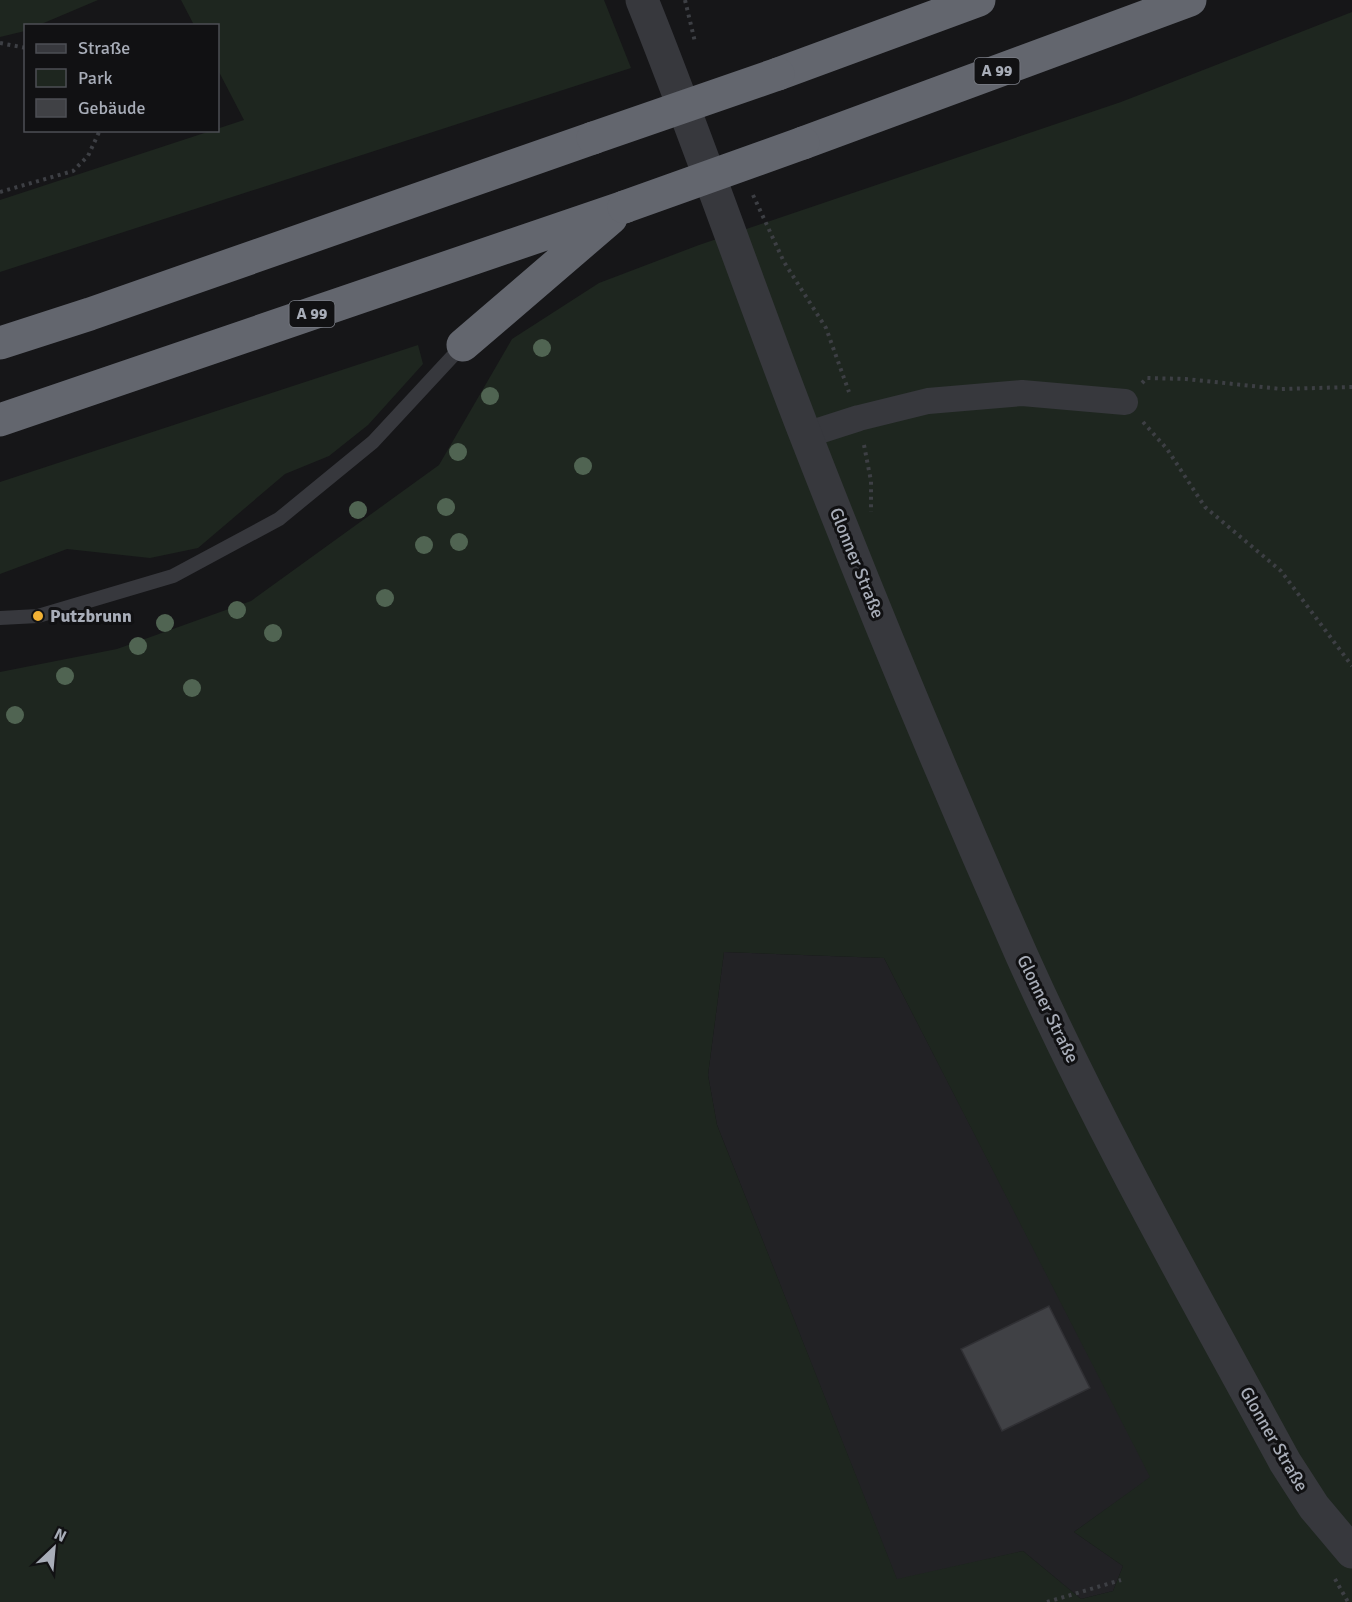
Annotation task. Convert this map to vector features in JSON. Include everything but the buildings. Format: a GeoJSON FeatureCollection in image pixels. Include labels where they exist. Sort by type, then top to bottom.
{"type":"FeatureCollection","features":[{"type":"Feature","properties":{"kind":"highway"},"geometry":{"type":"LineString","coordinates":[[0,343],[90,314],[778,74],[980,0]]}},
{"type":"Feature","properties":{"kind":"highway","name":"A 99"},"geometry":{"type":"LineString","coordinates":[[0,420],[624,207],[1190,0]]}},
{"type":"Feature","properties":{"kind":"highway"},"geometry":{"type":"LineString","coordinates":[[463,345],[624,207]]}},
{"type":"Feature","properties":{"kind":"street","name":"Glonner Straße"},"geometry":{"type":"LineString","coordinates":[[642,0],[844,531],[932,747],[1024,960],[1122,1162],[1285,1462],[1314,1507],[1342,1563]]}},
{"type":"Feature","properties":{"kind":"street"},"geometry":{"type":"LineString","coordinates":[[806,435],[859,417],[928,401],[1022,393],[1125,402]]}},
{"type":"Feature","properties":{"kind":"lane"},"geometry":{"type":"LineString","coordinates":[[0,618],[38,616],[173,576],[279,519],[373,442],[463,345]]}},
{"type":"Feature","properties":{"kind":"path"},"geometry":{"type":"LineString","coordinates":[[685,0],[697,49]]}},
{"type":"Feature","properties":{"kind":"path"},"geometry":{"type":"LineString","coordinates":[[0,43],[24,48]]}},
{"type":"Feature","properties":{"kind":"path"},"geometry":{"type":"LineString","coordinates":[[0,192],[73,171],[88,156],[99,132]]}},
{"type":"Feature","properties":{"kind":"path"},"geometry":{"type":"LineString","coordinates":[[761,217],[784,262],[826,328],[859,417],[871,481],[872,521],[844,531]]}},
{"type":"Feature","properties":{"kind":"path"},"geometry":{"type":"LineString","coordinates":[[1352,387],[1281,389],[1186,379],[1147,378],[1125,402],[1167,449],[1205,507],[1281,571],[1352,666]]}},
{"type":"Feature","properties":{"kind":"path"},"geometry":{"type":"LineString","coordinates":[[1342,1563],[1348,1602]]}},
{"type":"Feature","properties":{"kind":"path"},"geometry":{"type":"LineString","coordinates":[[1047,1602],[1121,1580]]}},
{"type":"Feature","properties":{"kind":"shaded area"},"geometry":{"type":"Polygon","coordinates":[[[724,952],[884,958],[1151,1477],[1074,1532],[1123,1566],[1113,1591],[1081,1599],[1023,1551],[897,1580],[717,1125],[708,1075],[724,952]]]}},
{"type":"Feature","properties":{"kind":"green space"},"geometry":{"type":"Polygon","coordinates":[[[0,0],[98,0],[41,24],[24,24],[24,31],[0,37],[0,0]]]}},
{"type":"Feature","properties":{"kind":"green space"},"geometry":{"type":"Polygon","coordinates":[[[181,0],[604,0],[631,68],[0,272],[0,200],[207,132],[219,132],[219,128],[244,120],[219,72],[219,24],[193,24],[181,0]]]}},
{"type":"Feature","properties":{"kind":"green space"},"geometry":{"type":"Polygon","coordinates":[[[1352,12],[1352,1602],[0,1602],[0,672],[117,649],[251,601],[439,465],[512,339],[599,283],[699,245],[1121,102],[1352,12]],[[724,952],[708,1075],[717,1125],[897,1579],[1023,1551],[1081,1599],[1113,1591],[1123,1566],[1074,1532],[1150,1477],[884,958],[724,952]]]}},
{"type":"Feature","properties":{"kind":"green space"},"geometry":{"type":"Polygon","coordinates":[[[418,345],[423,364],[368,425],[329,456],[285,474],[198,548],[150,558],[67,549],[0,574],[0,482],[418,345]]]}},
{"type":"Feature","properties":{"kind":"place","name":"Putzbrunn"},"geometry":{"type":"Point","coordinates":[38,616]}}]}
